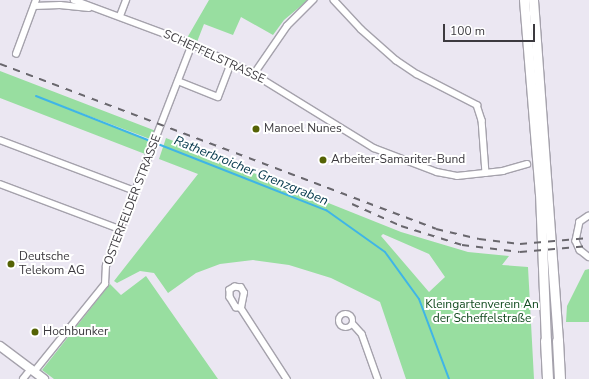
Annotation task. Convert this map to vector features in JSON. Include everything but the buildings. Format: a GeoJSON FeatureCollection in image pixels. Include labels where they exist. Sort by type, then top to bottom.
{"type":"FeatureCollection","features":[{"type":"Feature","properties":{"kind":"highway"},"geometry":{"type":"LineString","coordinates":[[546,341],[548,379]]}},
{"type":"Feature","properties":{"kind":"highway"},"geometry":{"type":"LineString","coordinates":[[558,341],[560,379]]}},
{"type":"Feature","properties":{"kind":"main road"},"geometry":{"type":"LineString","coordinates":[[524,0],[539,185],[546,341]]}},
{"type":"Feature","properties":{"kind":"main road"},"geometry":{"type":"LineString","coordinates":[[533,0],[558,341]]}},
{"type":"Feature","properties":{"kind":"main road"},"geometry":{"type":"LineString","coordinates":[[0,346],[44,379]]}},
{"type":"Feature","properties":{"kind":"street","name":"SCHEFFELSTRASSE"},"geometry":{"type":"LineString","coordinates":[[74,0],[192,44],[254,74],[374,148],[443,174],[486,172],[527,164]]}},
{"type":"Feature","properties":{"kind":"street"},"geometry":{"type":"LineString","coordinates":[[120,16],[126,0]]}},
{"type":"Feature","properties":{"kind":"street"},"geometry":{"type":"LineString","coordinates":[[254,74],[288,26],[313,0]]}},
{"type":"Feature","properties":{"kind":"street"},"geometry":{"type":"LineString","coordinates":[[334,0],[361,29],[396,60],[417,74],[477,105],[482,120],[486,172]]}},
{"type":"Feature","properties":{"kind":"street"},"geometry":{"type":"LineString","coordinates":[[16,54],[35,3],[98,10]]}},
{"type":"Feature","properties":{"kind":"street","name":"OSTERFELDER STRASSE"},"geometry":{"type":"LineString","coordinates":[[23,379],[105,284],[106,266],[192,44]]}},
{"type":"Feature","properties":{"kind":"street"},"geometry":{"type":"LineString","coordinates":[[178,81],[218,97],[231,63]]}},
{"type":"Feature","properties":{"kind":"street"},"geometry":{"type":"LineString","coordinates":[[0,140],[135,191]]}},
{"type":"Feature","properties":{"kind":"street"},"geometry":{"type":"LineString","coordinates":[[0,184],[120,229]]}},
{"type":"Feature","properties":{"kind":"street"},"geometry":{"type":"LineString","coordinates":[[587,256],[577,246],[576,230],[580,222],[589,216]]}},
{"type":"Feature","properties":{"kind":"street"},"geometry":{"type":"LineString","coordinates":[[241,308],[287,379]]}},
{"type":"Feature","properties":{"kind":"street"},"geometry":{"type":"LineString","coordinates":[[353,324],[362,334],[378,379]]}},
{"type":"Feature","properties":{"kind":"green space"},"geometry":{"type":"Polygon","coordinates":[[[209,0],[308,0],[284,20],[273,35],[241,17],[233,35],[204,24],[197,42],[187,38],[209,0]]]}},
{"type":"Feature","properties":{"kind":"green space"},"geometry":{"type":"Polygon","coordinates":[[[0,71],[156,131],[150,139],[36,96],[150,141],[145,154],[0,98],[0,71]]]}},
{"type":"Feature","properties":{"kind":"green space","name":"Kleingartenverein An der Scheffelstraße"},"geometry":{"type":"Polygon","coordinates":[[[166,138],[401,232],[468,252],[509,256],[502,265],[528,267],[534,379],[406,379],[380,302],[331,278],[289,265],[253,260],[220,264],[196,273],[168,293],[154,273],[140,271],[117,283],[114,281],[198,174],[159,159],[166,138]],[[383,234],[381,236],[429,292],[445,277],[429,254],[383,234]]]}},
{"type":"Feature","properties":{"kind":"green space"},"geometry":{"type":"Polygon","coordinates":[[[589,269],[589,322],[566,322],[567,306],[585,270],[589,269]]]}},
{"type":"Feature","properties":{"kind":"green space"},"geometry":{"type":"Polygon","coordinates":[[[146,276],[218,379],[54,379],[42,370],[110,284],[121,295],[146,276]]]}},
{"type":"Feature","properties":{"kind":"waterway","name":"Ratherbroicher Grenzgraben"},"geometry":{"type":"LineString","coordinates":[[36,96],[326,210],[385,252],[419,299],[449,379]]}},
{"type":"Feature","properties":{"kind":"railway"},"geometry":{"type":"LineString","coordinates":[[0,64],[436,229],[479,239],[520,244],[589,238]]}},
{"type":"Feature","properties":{"kind":"railway"},"geometry":{"type":"LineString","coordinates":[[352,204],[401,226],[462,245],[520,252],[589,246]]}},
{"type":"Feature","properties":{"kind":"place","name":"Manoel Nunes"},"geometry":{"type":"Point","coordinates":[256,129]}},
{"type":"Feature","properties":{"kind":"place","name":"Arbeiter-Samariter-Bund"},"geometry":{"type":"Point","coordinates":[323,160]}},
{"type":"Feature","properties":{"kind":"place","name":"Deutsche Telekom AG"},"geometry":{"type":"Point","coordinates":[11,264]}},
{"type":"Feature","properties":{"kind":"place","name":"Hochbunker"},"geometry":{"type":"Point","coordinates":[35,332]}}]}
